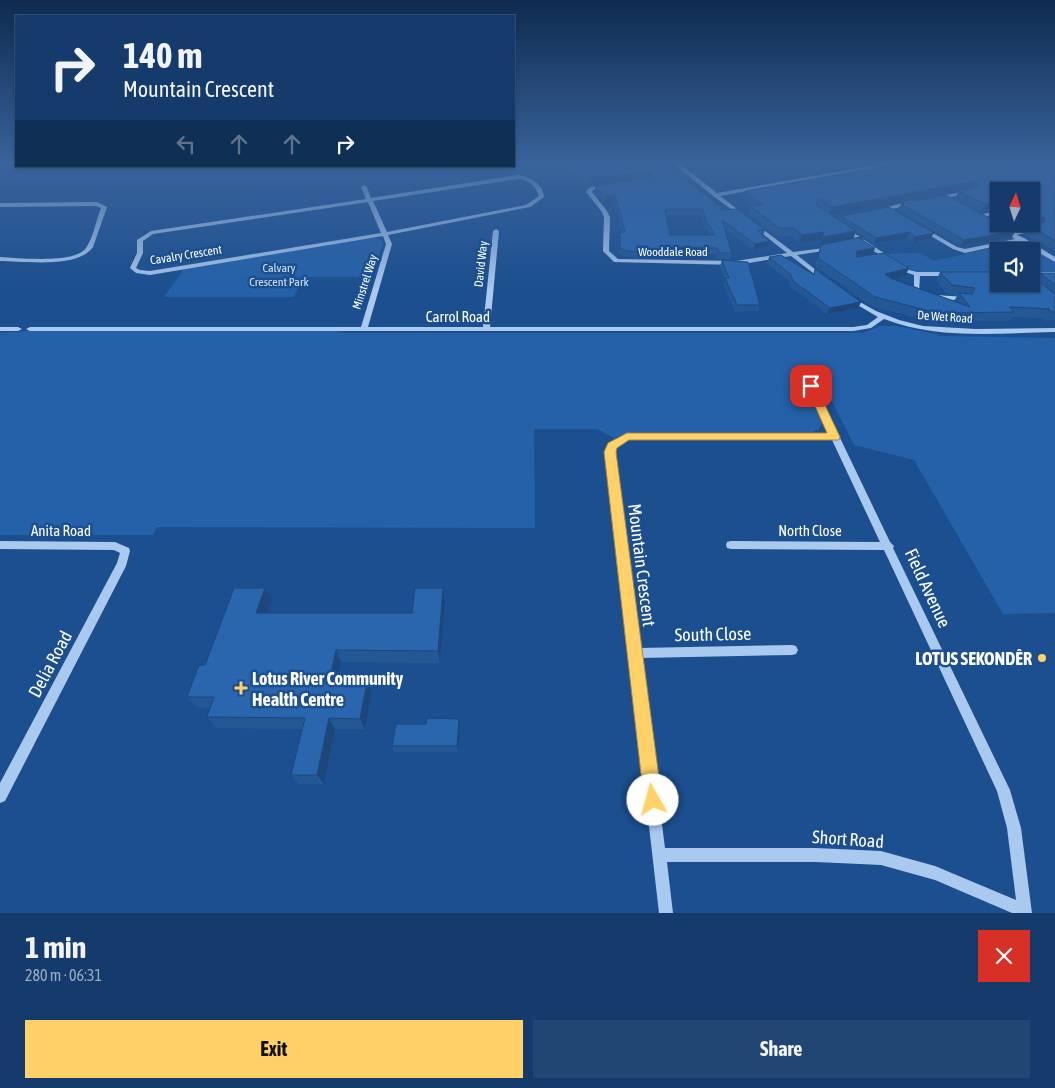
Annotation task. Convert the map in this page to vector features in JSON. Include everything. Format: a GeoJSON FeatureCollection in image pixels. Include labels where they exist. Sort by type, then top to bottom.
{"type":"FeatureCollection","features":[{"type":"Feature","properties":{"kind":"street"},"geometry":{"type":"LineString","coordinates":[[0,259],[79,256],[89,248],[103,206],[62,206]]}},
{"type":"Feature","properties":{"kind":"street","name":"Cavalry Crescent"},"geometry":{"type":"LineString","coordinates":[[332,206],[151,233],[140,240],[140,253],[133,268],[138,272],[150,273],[386,234]]}},
{"type":"Feature","properties":{"kind":"street","name":"Minstrel Way"},"geometry":{"type":"LineString","coordinates":[[364,329],[389,244],[372,206]]}},
{"type":"Feature","properties":{"kind":"street"},"geometry":{"type":"LineString","coordinates":[[386,234],[529,206]]}},
{"type":"Feature","properties":{"kind":"street","name":"Wooddale Road"},"geometry":{"type":"LineString","coordinates":[[601,206],[607,217],[606,251],[616,261],[727,264],[836,247]]}},
{"type":"Feature","properties":{"kind":"street"},"geometry":{"type":"LineString","coordinates":[[729,206],[832,285]]}},
{"type":"Feature","properties":{"kind":"street"},"geometry":{"type":"LineString","coordinates":[[871,211],[899,206]]}},
{"type":"Feature","properties":{"kind":"street"},"geometry":{"type":"LineString","coordinates":[[888,208],[896,213]]}},
{"type":"Feature","properties":{"kind":"street"},"geometry":{"type":"LineString","coordinates":[[972,212],[987,220]]}},
{"type":"Feature","properties":{"kind":"street"},"geometry":{"type":"LineString","coordinates":[[979,216],[990,214]]}},
{"type":"Feature","properties":{"kind":"street"},"geometry":{"type":"LineString","coordinates":[[913,223],[961,250],[971,251],[1022,239]]}},
{"type":"Feature","properties":{"kind":"street"},"geometry":{"type":"LineString","coordinates":[[842,228],[907,271],[917,274],[954,274]]}},
{"type":"Feature","properties":{"kind":"street","name":"David Way"},"geometry":{"type":"LineString","coordinates":[[486,330],[496,231]]}},
{"type":"Feature","properties":{"kind":"street"},"geometry":{"type":"LineString","coordinates":[[1009,232],[1055,260]]}},
{"type":"Feature","properties":{"kind":"street"},"geometry":{"type":"LineString","coordinates":[[1013,234],[1021,232]]}},
{"type":"Feature","properties":{"kind":"street"},"geometry":{"type":"LineString","coordinates":[[854,243],[862,241]]}},
{"type":"Feature","properties":{"kind":"street"},"geometry":{"type":"LineString","coordinates":[[1046,254],[1055,253]]}},
{"type":"Feature","properties":{"kind":"street"},"geometry":{"type":"LineString","coordinates":[[878,258],[886,257]]}},
{"type":"Feature","properties":{"kind":"street"},"geometry":{"type":"LineString","coordinates":[[916,293],[917,274]]}},
{"type":"Feature","properties":{"kind":"street"},"geometry":{"type":"LineString","coordinates":[[1040,274],[1055,274]]}},
{"type":"Feature","properties":{"kind":"street"},"geometry":{"type":"LineString","coordinates":[[908,290],[939,298],[966,299]]}},
{"type":"Feature","properties":{"kind":"street","name":"De Wet Road"},"geometry":{"type":"LineString","coordinates":[[847,296],[882,317],[915,327],[942,330],[1055,330]]}},
{"type":"Feature","properties":{"kind":"street","name":"Carrol Road"},"geometry":{"type":"LineString","coordinates":[[30,329],[853,329],[869,327],[882,317]]}},
{"type":"Feature","properties":{"kind":"street"},"geometry":{"type":"LineString","coordinates":[[0,329],[18,329]]}},
{"type":"Feature","properties":{"kind":"street","name":"Field Avenue"},"geometry":{"type":"LineString","coordinates":[[804,369],[1003,790],[1014,828],[1025,912]]}},
{"type":"Feature","properties":{"kind":"street","name":"Mountain Crescent"},"geometry":{"type":"LineString","coordinates":[[666,913],[610,452],[612,446],[627,436],[835,437]]}},
{"type":"Feature","properties":{"kind":"street","name":"Anita Road"},"geometry":{"type":"LineString","coordinates":[[0,545],[108,546],[121,548]]}},
{"type":"Feature","properties":{"kind":"street","name":"North Close"},"geometry":{"type":"LineString","coordinates":[[731,545],[888,546]]}},
{"type":"Feature","properties":{"kind":"street","name":"Delia Road"},"geometry":{"type":"LineString","coordinates":[[0,796],[122,564],[125,552],[121,548]]}},
{"type":"Feature","properties":{"kind":"street","name":"South Close"},"geometry":{"type":"LineString","coordinates":[[635,653],[792,650]]}},
{"type":"Feature","properties":{"kind":"street","name":"Short Road"},"geometry":{"type":"LineString","coordinates":[[659,855],[816,855],[881,858],[935,873],[1025,912]]}},
{"type":"Feature","properties":{"kind":"green space","name":"Calvary Crescent Park"},"geometry":{"type":"Polygon","coordinates":[[[372,238],[380,239],[383,243],[372,277],[304,277],[294,297],[164,297],[184,269],[372,238]]]}},
{"type":"Feature","properties":{"kind":"green space"},"geometry":{"type":"Polygon","coordinates":[[[990,248],[990,272],[919,272],[908,269],[884,254],[921,253],[934,261],[990,248]]]}},
{"type":"Feature","properties":{"kind":"green space"},"geometry":{"type":"Polygon","coordinates":[[[1040,253],[1055,262],[1055,272],[1040,272],[1040,253]]]}},
{"type":"Feature","properties":{"kind":"green space"},"geometry":{"type":"Polygon","coordinates":[[[880,326],[896,326],[939,336],[1055,338],[1055,613],[1003,614],[914,460],[854,445],[815,368],[797,368],[822,423],[819,429],[812,432],[634,432],[614,438],[597,429],[534,429],[535,528],[157,527],[153,535],[0,535],[0,333],[27,331],[335,331],[343,333],[863,333],[880,326]]]}},
{"type":"Feature","properties":{"kind":"building"},"geometry":{"type":"Polygon","coordinates":[[[618,206],[719,206],[722,208],[719,210],[737,209],[765,230],[757,230],[769,241],[755,244],[722,220],[732,253],[719,253],[717,248],[659,247],[660,252],[627,251],[620,248],[620,232],[625,232],[618,206]],[[666,209],[665,211],[670,235],[715,235],[705,219],[703,209],[666,209]]]}},
{"type":"Feature","properties":{"kind":"building"},"geometry":{"type":"Polygon","coordinates":[[[750,206],[817,206],[856,231],[823,237],[824,232],[802,235],[793,228],[779,228],[750,206]]]}},
{"type":"Feature","properties":{"kind":"building"},"geometry":{"type":"Polygon","coordinates":[[[904,206],[966,206],[990,218],[990,232],[1009,232],[964,240],[904,206]]]}},
{"type":"Feature","properties":{"kind":"building"},"geometry":{"type":"Polygon","coordinates":[[[1040,206],[1055,206],[1055,241],[1040,232],[1040,223],[1045,222],[1045,217],[1040,218],[1040,206]]]}},
{"type":"Feature","properties":{"kind":"building"},"geometry":{"type":"Polygon","coordinates":[[[889,207],[934,233],[915,237],[910,232],[876,238],[841,216],[889,207]]]}},
{"type":"Feature","properties":{"kind":"building"},"geometry":{"type":"Polygon","coordinates":[[[865,236],[859,238],[875,248],[857,251],[856,257],[884,253],[909,268],[885,274],[890,278],[970,307],[959,293],[972,294],[975,288],[952,285],[940,272],[990,272],[990,292],[1040,292],[1040,282],[1055,293],[1055,312],[1051,312],[1049,309],[1009,307],[1014,312],[937,313],[875,297],[818,258],[821,245],[865,236]]]}},
{"type":"Feature","properties":{"kind":"building"},"geometry":{"type":"Polygon","coordinates":[[[781,255],[814,275],[815,269],[861,302],[830,308],[793,281],[791,275],[769,257],[781,255]]]}},
{"type":"Feature","properties":{"kind":"building"},"geometry":{"type":"Polygon","coordinates":[[[722,260],[748,262],[760,305],[737,305],[725,278],[729,278],[722,260]]]}},
{"type":"Feature","properties":{"kind":"building"},"geometry":{"type":"Polygon","coordinates":[[[1040,273],[1055,273],[1055,285],[1040,273]]]}},
{"type":"Feature","properties":{"kind":"building","name":"Lotus River Community Health Centre"},"geometry":{"type":"Polygon","coordinates":[[[234,588],[265,588],[256,613],[412,613],[415,588],[443,588],[438,651],[336,650],[329,682],[367,682],[360,719],[329,718],[317,775],[291,775],[305,718],[207,717],[214,697],[187,697],[199,665],[205,665],[234,588]]]}},
{"type":"Feature","properties":{"kind":"building"},"geometry":{"type":"Polygon","coordinates":[[[427,718],[459,719],[457,746],[392,746],[396,724],[426,724],[427,718]]]}},
{"type":"Feature","properties":{"kind":"place","name":"LOTUS SEKONDÊR"},"geometry":{"type":"Point","coordinates":[1042,658]}},
{"type":"Feature","properties":{"kind":"place","name":"Lotus River Community Health Centre"},"geometry":{"type":"Point","coordinates":[241,688]}},
{"type":"Feature","properties":{"kind":"route"},"geometry":{"type":"LineString","coordinates":[[653,800],[610,452],[612,446],[627,436],[835,437],[811,386]]}}]}
